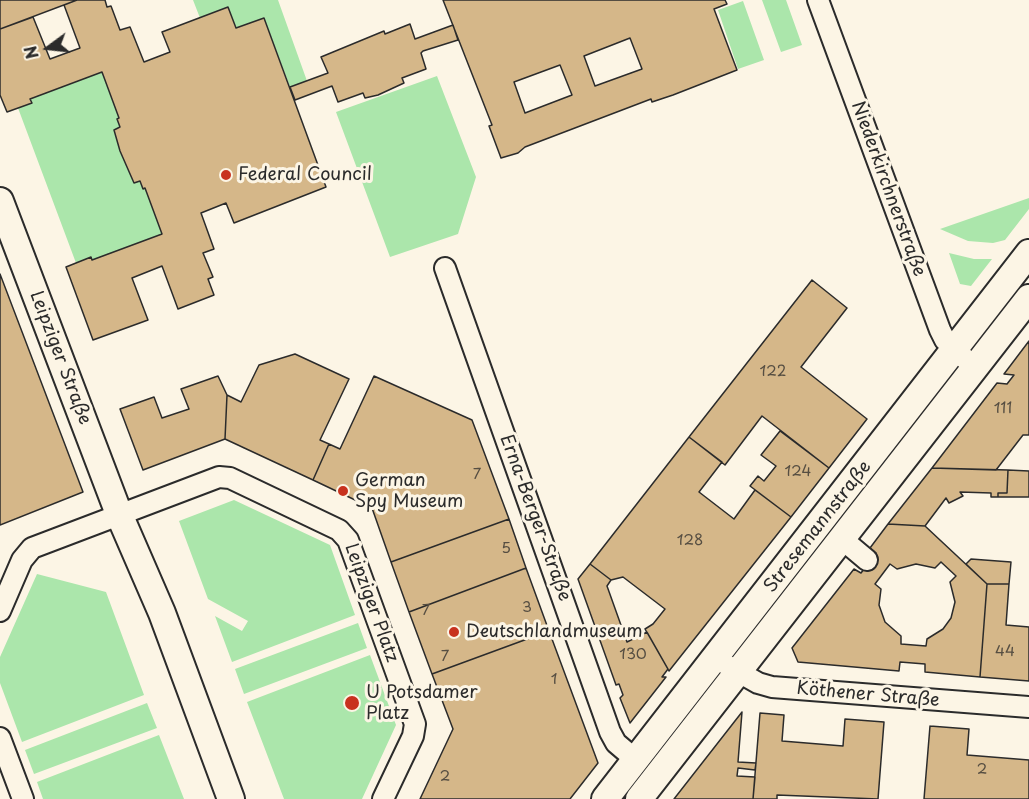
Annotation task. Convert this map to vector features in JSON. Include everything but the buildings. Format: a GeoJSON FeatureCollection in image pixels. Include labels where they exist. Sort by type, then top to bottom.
{"type":"FeatureCollection","features":[{"type":"Feature","properties":{"kind":"main road","name":"Leipziger Straße"},"geometry":{"type":"LineString","coordinates":[[0,201],[119,514]]}},
{"type":"Feature","properties":{"kind":"main road","name":"Stresemannstraße"},"geometry":{"type":"LineString","coordinates":[[605,799],[1029,253]]}},
{"type":"Feature","properties":{"kind":"main road","name":"Stresemannstraße"},"geometry":{"type":"LineString","coordinates":[[639,799],[1029,298]]}},
{"type":"Feature","properties":{"kind":"main road"},"geometry":{"type":"LineString","coordinates":[[119,514],[144,567],[232,795]]}},
{"type":"Feature","properties":{"kind":"main road"},"geometry":{"type":"LineString","coordinates":[[774,582],[796,598]]}},
{"type":"Feature","properties":{"kind":"street","name":"Niederkirchnerstraße"},"geometry":{"type":"LineString","coordinates":[[818,0],[940,330],[955,350],[975,368]]}},
{"type":"Feature","properties":{"kind":"street","name":"Erna-Berger-Straße"},"geometry":{"type":"LineString","coordinates":[[445,268],[610,732],[616,743],[636,760]]}},
{"type":"Feature","properties":{"kind":"street","name":"Leipziger Platz"},"geometry":{"type":"LineString","coordinates":[[0,611],[28,551],[119,514],[223,477],[344,535],[415,724],[412,736],[383,799]]}},
{"type":"Feature","properties":{"kind":"street"},"geometry":{"type":"LineString","coordinates":[[842,539],[867,560]]}},
{"type":"Feature","properties":{"kind":"street","name":"Köthener Straße"},"geometry":{"type":"LineString","coordinates":[[716,657],[737,673],[772,687],[1029,707]]}},
{"type":"Feature","properties":{"kind":"street"},"geometry":{"type":"LineString","coordinates":[[0,738],[23,799]]}},
{"type":"Feature","properties":{"kind":"green space"},"geometry":{"type":"Polygon","coordinates":[[[193,0],[278,0],[307,81],[290,87],[264,18],[236,28],[200,18],[193,0]]]}},
{"type":"Feature","properties":{"kind":"green space"},"geometry":{"type":"Polygon","coordinates":[[[762,0],[786,0],[802,45],[781,52],[762,0]]]}},
{"type":"Feature","properties":{"kind":"green space"},"geometry":{"type":"Polygon","coordinates":[[[743,1],[764,60],[738,69],[718,10],[743,1]]]}},
{"type":"Feature","properties":{"kind":"green space"},"geometry":{"type":"Polygon","coordinates":[[[102,72],[119,118],[120,151],[134,183],[140,181],[145,188],[162,234],[92,260],[76,263],[18,108],[31,103],[30,99],[102,72]]]}},
{"type":"Feature","properties":{"kind":"green space"},"geometry":{"type":"Polygon","coordinates":[[[437,76],[476,177],[458,234],[390,257],[336,112],[437,76]]]}},
{"type":"Feature","properties":{"kind":"green space"},"geometry":{"type":"Polygon","coordinates":[[[1029,198],[1029,209],[1005,240],[993,243],[968,241],[940,229],[1029,198]]]}},
{"type":"Feature","properties":{"kind":"green space"},"geometry":{"type":"Polygon","coordinates":[[[949,253],[974,259],[992,259],[971,286],[960,284],[949,253]]]}},
{"type":"Feature","properties":{"kind":"green space"},"geometry":{"type":"Polygon","coordinates":[[[234,500],[330,545],[355,615],[232,662],[215,616],[242,631],[248,621],[208,599],[179,521],[234,500]]]}},
{"type":"Feature","properties":{"kind":"green space"},"geometry":{"type":"Polygon","coordinates":[[[37,574],[106,592],[144,695],[22,742],[0,683],[0,657],[37,574]]]}},
{"type":"Feature","properties":{"kind":"green space"},"geometry":{"type":"Polygon","coordinates":[[[358,623],[367,648],[244,694],[235,669],[358,623]]]}},
{"type":"Feature","properties":{"kind":"green space"},"geometry":{"type":"Polygon","coordinates":[[[370,655],[396,725],[362,799],[284,799],[247,702],[370,655]]]}},
{"type":"Feature","properties":{"kind":"green space"},"geometry":{"type":"Polygon","coordinates":[[[147,703],[157,728],[34,774],[25,750],[147,703]]]}},
{"type":"Feature","properties":{"kind":"green space"},"geometry":{"type":"Polygon","coordinates":[[[159,735],[184,799],[43,799],[37,782],[159,735]]]}},
{"type":"Feature","properties":{"kind":"place","name":"Federal Council"},"geometry":{"type":"Point","coordinates":[226,175]}},
{"type":"Feature","properties":{"kind":"place","name":"German Spy Museum"},"geometry":{"type":"Point","coordinates":[343,491]}},
{"type":"Feature","properties":{"kind":"place","name":"Deutschlandmuseum"},"geometry":{"type":"Point","coordinates":[454,632]}},
{"type":"Feature","properties":{"kind":"place","name":"U Potsdamer Platz"},"geometry":{"type":"Point","coordinates":[352,703]}}]}
